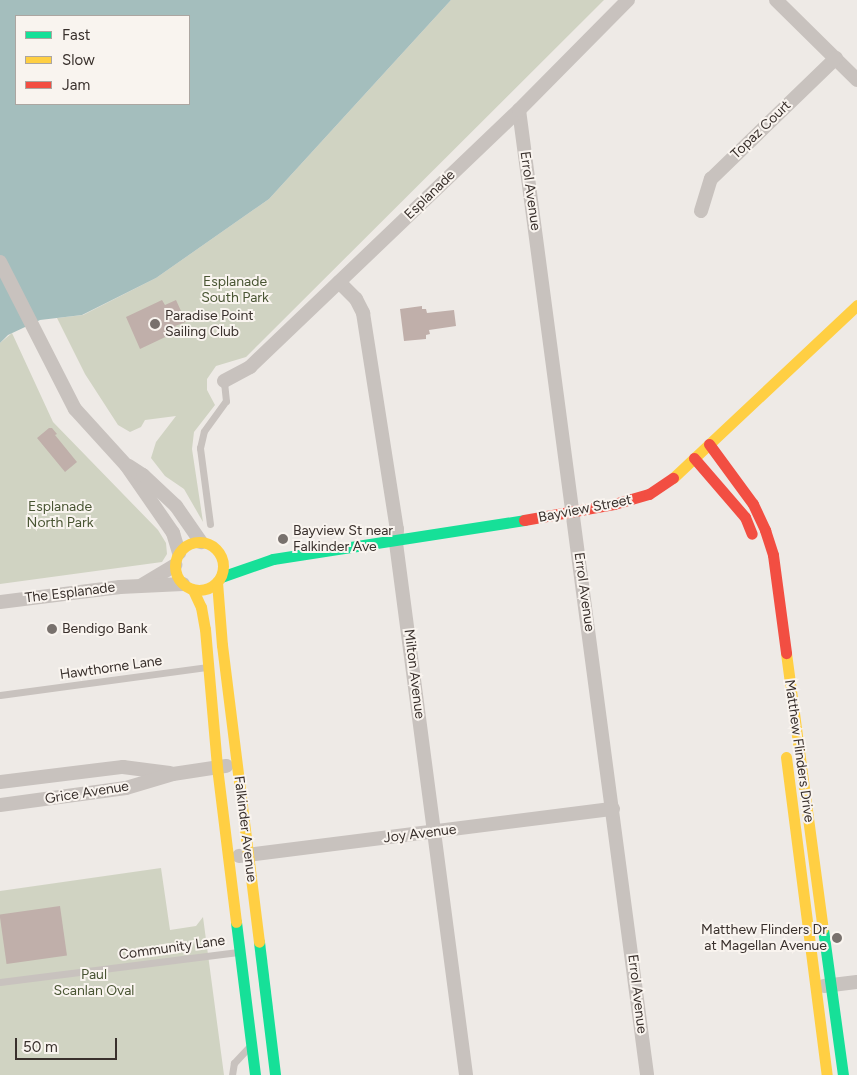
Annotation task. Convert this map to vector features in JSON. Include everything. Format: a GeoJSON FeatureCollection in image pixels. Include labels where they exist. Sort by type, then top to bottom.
{"type":"FeatureCollection","features":[{"type":"Feature","properties":{"kind":"street","name":"Esplanade"},"geometry":{"type":"LineString","coordinates":[[224,381],[250,367],[519,110],[628,0]]}},
{"type":"Feature","properties":{"kind":"street"},"geometry":{"type":"LineString","coordinates":[[776,0],[857,80]]}},
{"type":"Feature","properties":{"kind":"street","name":"Topaz Court"},"geometry":{"type":"LineString","coordinates":[[701,211],[711,179],[836,58]]}},
{"type":"Feature","properties":{"kind":"street","name":"Errol Avenue"},"geometry":{"type":"LineString","coordinates":[[519,110],[648,1075]]}},
{"type":"Feature","properties":{"kind":"street"},"geometry":{"type":"LineString","coordinates":[[0,262],[43,350],[75,409],[126,465],[173,533],[177,559],[176,572],[188,587],[207,589],[219,579],[223,562],[219,552],[210,544],[201,542],[185,547],[177,559]]}},
{"type":"Feature","properties":{"kind":"street","name":"Milton Avenue"},"geometry":{"type":"LineString","coordinates":[[339,282],[356,300],[363,313],[397,529],[396,543],[466,1075]]}},
{"type":"Feature","properties":{"kind":"street","name":"Bayview Street"},"geometry":{"type":"LineString","coordinates":[[219,552],[273,559],[396,543],[621,503],[649,494],[667,482],[694,458],[857,305]]}},
{"type":"Feature","properties":{"kind":"street","name":"Matthew Flinders Drive"},"geometry":{"type":"LineString","coordinates":[[709,444],[753,504],[765,530],[773,555],[842,1075]]}},
{"type":"Feature","properties":{"kind":"street"},"geometry":{"type":"LineString","coordinates":[[694,458],[745,517],[756,541]]}},
{"type":"Feature","properties":{"kind":"street"},"geometry":{"type":"LineString","coordinates":[[126,465],[143,475],[176,506],[201,542]]}},
{"type":"Feature","properties":{"kind":"street","name":"The Esplanade"},"geometry":{"type":"LineString","coordinates":[[141,585],[177,559]]}},
{"type":"Feature","properties":{"kind":"street","name":"Bayview Street"},"geometry":{"type":"LineString","coordinates":[[219,579],[273,559]]}},
{"type":"Feature","properties":{"kind":"street","name":"Falkinder Avenue"},"geometry":{"type":"LineString","coordinates":[[219,579],[225,665],[249,854],[248,950],[251,1046],[255,1075]]}},
{"type":"Feature","properties":{"kind":"street","name":"The Esplanade"},"geometry":{"type":"LineString","coordinates":[[0,602],[141,585],[188,587]]}},
{"type":"Feature","properties":{"kind":"street","name":"Falkinder Avenue"},"geometry":{"type":"LineString","coordinates":[[188,587],[203,615],[227,857],[275,1075]]}},
{"type":"Feature","properties":{"kind":"street","name":"Matthew Flinders Drive"},"geometry":{"type":"LineString","coordinates":[[784,742],[827,1075]]}},
{"type":"Feature","properties":{"kind":"street","name":"Grice Avenue"},"geometry":{"type":"LineString","coordinates":[[0,805],[137,785],[173,774],[237,765]]}},
{"type":"Feature","properties":{"kind":"street","name":"Grice Avenue"},"geometry":{"type":"LineString","coordinates":[[0,782],[123,767],[173,774]]}},
{"type":"Feature","properties":{"kind":"street"},"geometry":{"type":"LineString","coordinates":[[134,768],[137,785]]}},
{"type":"Feature","properties":{"kind":"street","name":"Joy Avenue"},"geometry":{"type":"LineString","coordinates":[[227,857],[613,809]]}},
{"type":"Feature","properties":{"kind":"street"},"geometry":{"type":"LineString","coordinates":[[816,988],[857,982]]}},
{"type":"Feature","properties":{"kind":"lane"},"geometry":{"type":"LineString","coordinates":[[210,524],[200,448],[204,431],[226,401],[224,381]]}},
{"type":"Feature","properties":{"kind":"lane","name":"Hawthorne Lane"},"geometry":{"type":"LineString","coordinates":[[0,695],[225,665]]}},
{"type":"Feature","properties":{"kind":"lane","name":"Community Lane"},"geometry":{"type":"LineString","coordinates":[[0,982],[248,950]]}},
{"type":"Feature","properties":{"kind":"lane"},"geometry":{"type":"LineString","coordinates":[[232,1075],[234,1063],[251,1046]]}},
{"type":"Feature","properties":{"kind":"green space","name":"Esplanade South Park"},"geometry":{"type":"Polygon","coordinates":[[[451,0],[604,0],[246,357],[216,366],[207,379],[207,390],[215,405],[194,432],[192,449],[203,522],[184,489],[165,476],[151,458],[156,442],[176,416],[145,420],[141,427],[130,432],[118,425],[85,374],[57,318],[83,315],[156,278],[269,199],[451,0]]]}},
{"type":"Feature","properties":{"kind":"green space","name":"Esplanade North Park"},"geometry":{"type":"Polygon","coordinates":[[[12,333],[53,422],[158,530],[166,543],[167,554],[162,562],[0,584],[0,343],[12,333]]]}},
{"type":"Feature","properties":{"kind":"green space","name":"Paul Scanlan Oval"},"geometry":{"type":"Polygon","coordinates":[[[161,868],[170,930],[196,926],[203,917],[224,1075],[0,1075],[0,891],[161,868]]]}},
{"type":"Feature","properties":{"kind":"water"},"geometry":{"type":"Polygon","coordinates":[[[0,0],[451,0],[269,199],[156,278],[82,315],[40,320],[8,335],[0,343],[0,0]]]}},
{"type":"Feature","properties":{"kind":"building","name":"Paradise Point Sailing Club"},"geometry":{"type":"Polygon","coordinates":[[[162,300],[165,305],[176,300],[186,322],[175,326],[178,331],[140,349],[126,317],[162,300]]]}},
{"type":"Feature","properties":{"kind":"building"},"geometry":{"type":"Polygon","coordinates":[[[422,306],[422,309],[426,309],[427,313],[454,310],[456,326],[429,330],[430,334],[426,335],[426,339],[404,341],[400,309],[422,306]]]}},
{"type":"Feature","properties":{"kind":"building"},"geometry":{"type":"Polygon","coordinates":[[[49,428],[52,428],[57,434],[55,435],[77,462],[65,472],[37,438],[49,428]]]}},
{"type":"Feature","properties":{"kind":"building"},"geometry":{"type":"Polygon","coordinates":[[[60,906],[67,956],[7,964],[0,914],[60,906]]]}},
{"type":"Feature","properties":{"kind":"traffic: fast"},"geometry":{"type":"LineString","coordinates":[[221,577],[273,559],[524,520]]}},
{"type":"Feature","properties":{"kind":"traffic: fast"},"geometry":{"type":"LineString","coordinates":[[236,922],[255,1075]]}},
{"type":"Feature","properties":{"kind":"traffic: fast"},"geometry":{"type":"LineString","coordinates":[[823,929],[843,1075]]}},
{"type":"Feature","properties":{"kind":"traffic: fast"},"geometry":{"type":"LineString","coordinates":[[259,942],[275,1075]]}},
{"type":"Feature","properties":{"kind":"traffic: slow"},"geometry":{"type":"LineString","coordinates":[[673,478],[857,305]]}},
{"type":"Feature","properties":{"kind":"traffic: slow"},"geometry":{"type":"LineString","coordinates":[[194,542],[204,542],[216,549],[223,561],[223,566],[223,571],[216,583],[204,590],[194,590],[186,586],[179,579],[175,571],[175,561],[179,553],[186,546],[194,542]]}},
{"type":"Feature","properties":{"kind":"traffic: slow"},"geometry":{"type":"LineString","coordinates":[[217,582],[222,645],[259,942]]}},
{"type":"Feature","properties":{"kind":"traffic: slow"},"geometry":{"type":"LineString","coordinates":[[193,590],[201,607],[205,629],[217,767],[236,922]]}},
{"type":"Feature","properties":{"kind":"traffic: slow"},"geometry":{"type":"LineString","coordinates":[[786,653],[823,929]]}},
{"type":"Feature","properties":{"kind":"traffic: slow"},"geometry":{"type":"LineString","coordinates":[[786,757],[827,1075]]}},
{"type":"Feature","properties":{"kind":"traffic: jam"},"geometry":{"type":"LineString","coordinates":[[709,444],[753,504],[765,530],[773,555],[786,653]]}},
{"type":"Feature","properties":{"kind":"traffic: jam"},"geometry":{"type":"LineString","coordinates":[[694,458],[745,517],[752,534]]}},
{"type":"Feature","properties":{"kind":"traffic: jam"},"geometry":{"type":"LineString","coordinates":[[524,520],[614,504],[649,494],[673,478]]}},
{"type":"Feature","properties":{"kind":"place","name":"Paradise Point Sailing Club"},"geometry":{"type":"Point","coordinates":[155,324]}},
{"type":"Feature","properties":{"kind":"place","name":"Bayview St near Falkinder Ave"},"geometry":{"type":"Point","coordinates":[283,539]}},
{"type":"Feature","properties":{"kind":"place","name":"Bendigo Bank"},"geometry":{"type":"Point","coordinates":[52,629]}},
{"type":"Feature","properties":{"kind":"place","name":"Matthew Flinders Dr at Magellan Avenue"},"geometry":{"type":"Point","coordinates":[837,938]}}]}
